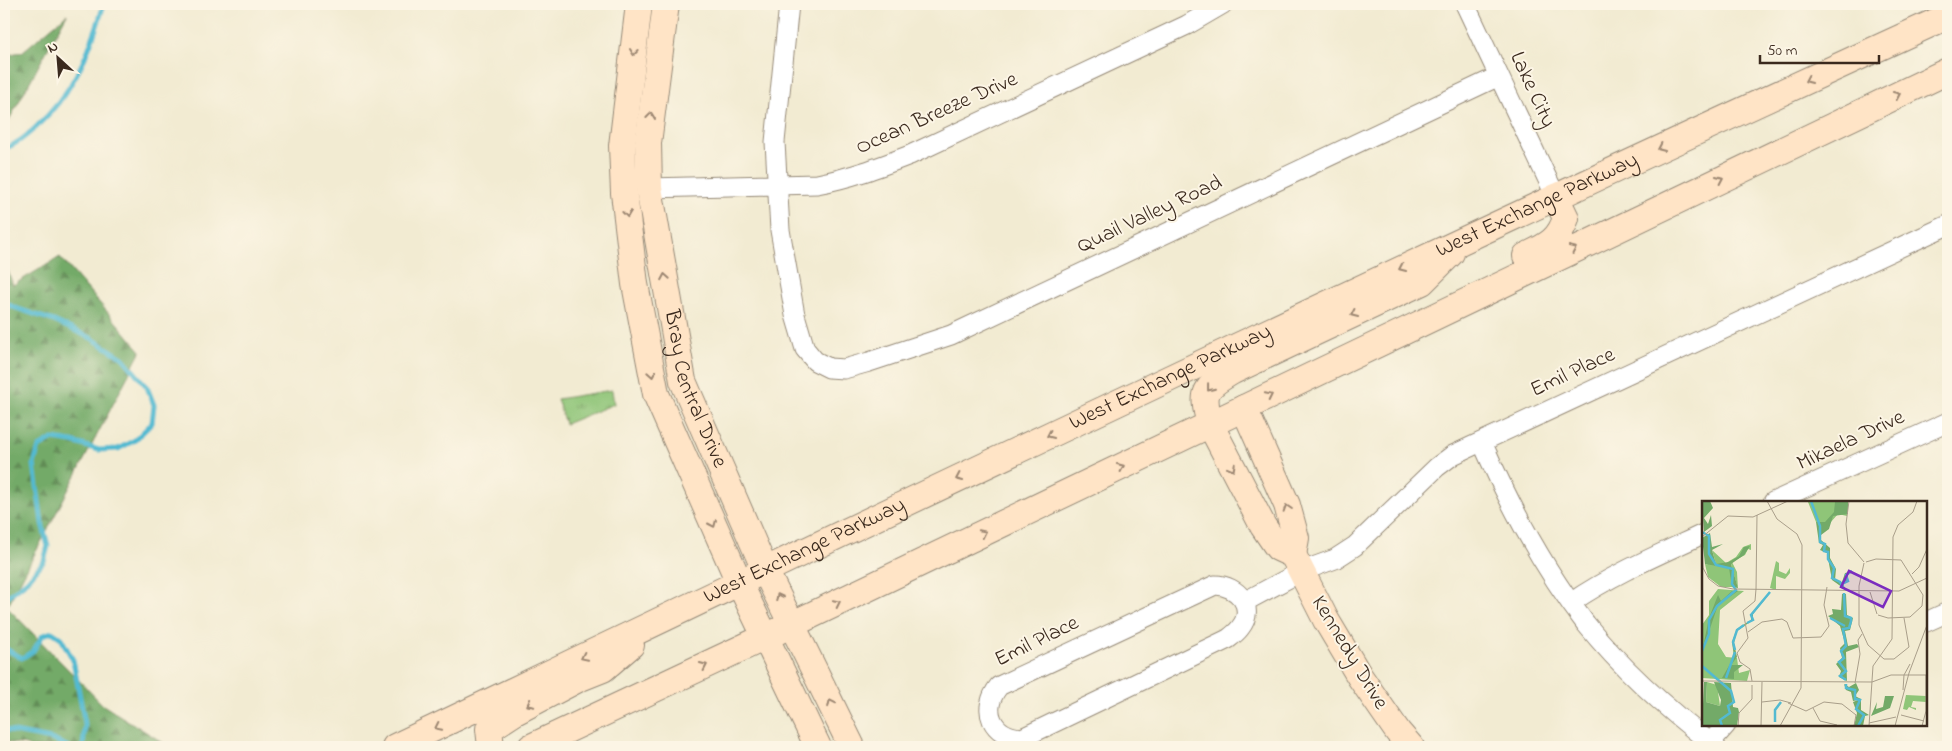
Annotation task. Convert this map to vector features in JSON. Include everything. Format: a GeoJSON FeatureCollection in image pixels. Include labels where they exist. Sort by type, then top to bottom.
{"type":"FeatureCollection","features":[{"type":"Feature","properties":{"kind":"main road","name":"Bray Central Drive"},"geometry":{"type":"LineString","coordinates":[[639,4],[622,146],[624,193],[635,284],[656,394],[739,582],[818,747]]}},
{"type":"Feature","properties":{"kind":"main road","name":"Bray Central Drive"},"geometry":{"type":"LineString","coordinates":[[666,4],[648,143],[649,188],[683,381],[765,570],[852,747]]}},
{"type":"Feature","properties":{"kind":"main road","name":"West Exchange Parkway"},"geometry":{"type":"LineString","coordinates":[[395,747],[739,582],[1465,239],[1948,16]]}},
{"type":"Feature","properties":{"kind":"main road"},"geometry":{"type":"LineString","coordinates":[[531,747],[793,624],[1948,71]]}},
{"type":"Feature","properties":{"kind":"main road"},"geometry":{"type":"LineString","coordinates":[[1408,328],[1432,303],[1553,241],[1562,232],[1566,218],[1556,197]]}},
{"type":"Feature","properties":{"kind":"main road","name":"Kennedy Drive"},"geometry":{"type":"LineString","coordinates":[[1298,563],[1278,548],[1263,526],[1210,424],[1206,410],[1205,394],[1214,382],[1422,282],[1465,239]]}},
{"type":"Feature","properties":{"kind":"main road","name":"Kennedy Drive"},"geometry":{"type":"LineString","coordinates":[[1244,408],[1287,505],[1296,538],[1298,563],[1326,620],[1360,677],[1398,732],[1411,747]]}},
{"type":"Feature","properties":{"kind":"main road"},"geometry":{"type":"LineString","coordinates":[[491,747],[489,729],[515,712],[578,679],[603,669],[658,621]]}},
{"type":"Feature","properties":{"kind":"street"},"geometry":{"type":"LineString","coordinates":[[777,185],[776,114],[789,4]]}},
{"type":"Feature","properties":{"kind":"street","name":"Ocean Breeze Drive"},"geometry":{"type":"LineString","coordinates":[[649,188],[817,184],[844,179],[910,155],[1188,25],[1223,4]]}},
{"type":"Feature","properties":{"kind":"street","name":"Lake City"},"geometry":{"type":"LineString","coordinates":[[1465,4],[1556,197]]}},
{"type":"Feature","properties":{"kind":"street","name":"Quail Valley Road"},"geometry":{"type":"LineString","coordinates":[[777,185],[780,230],[795,315],[805,349],[815,361],[829,368],[844,369],[951,335],[1498,76]]}},
{"type":"Feature","properties":{"kind":"street","name":"Emil Place"},"geometry":{"type":"LineString","coordinates":[[1244,602],[1298,563],[1335,559],[1355,546],[1437,467],[1453,455],[1948,225]]}},
{"type":"Feature","properties":{"kind":"street","name":"Mikaela Drive"},"geometry":{"type":"LineString","coordinates":[[1775,501],[1948,422]]}},
{"type":"Feature","properties":{"kind":"street"},"geometry":{"type":"LineString","coordinates":[[1482,442],[1518,519],[1546,565],[1586,624],[1666,706],[1713,745],[1725,726]]}},
{"type":"Feature","properties":{"kind":"street"},"geometry":{"type":"LineString","coordinates":[[1572,602],[1595,586],[1624,570],[1702,534]]}},
{"type":"Feature","properties":{"kind":"street","name":"Emil Place"},"geometry":{"type":"LineString","coordinates":[[1214,585],[1224,585],[1232,588],[1244,602],[1245,620],[1241,628],[1228,639],[1022,738],[1014,744],[1008,736],[997,728],[992,720],[990,703],[993,694],[999,686],[1214,585]]}},
{"type":"Feature","properties":{"kind":"street"},"geometry":{"type":"LineString","coordinates":[[1927,622],[1948,612]]}},
{"type":"Feature","properties":{"kind":"green space"},"geometry":{"type":"Polygon","coordinates":[[[67,14],[4,129],[4,55],[22,52],[67,14]]]}},
{"type":"Feature","properties":{"kind":"green space"},"geometry":{"type":"Polygon","coordinates":[[[60,257],[141,351],[7,607],[103,705],[170,747],[30,747],[4,742],[4,405],[10,391],[4,382],[4,260],[13,285],[60,257]]]}},
{"type":"Feature","properties":{"kind":"green space"},"geometry":{"type":"Polygon","coordinates":[[[612,390],[614,404],[565,424],[557,399],[612,390]]]}},
{"type":"Feature","properties":{"kind":"waterway"},"geometry":{"type":"LineString","coordinates":[[4,149],[17,143],[28,134],[60,101],[86,55],[104,4]]}},
{"type":"Feature","properties":{"kind":"waterway"},"geometry":{"type":"LineString","coordinates":[[4,302],[54,321],[91,338],[123,358],[147,387],[154,405],[152,423],[135,440],[118,449],[99,450],[72,442],[53,439],[39,447],[34,464],[42,523],[48,546],[44,561],[27,581],[4,599]]}},
{"type":"Feature","properties":{"kind":"waterway"},"geometry":{"type":"LineString","coordinates":[[4,648],[22,658],[33,651],[43,635],[52,632],[61,638],[73,660],[85,724],[83,747]]}},
{"type":"Feature","properties":{"kind":"waterway"},"geometry":{"type":"LineString","coordinates":[[4,730],[51,739],[69,747]]}}]}
